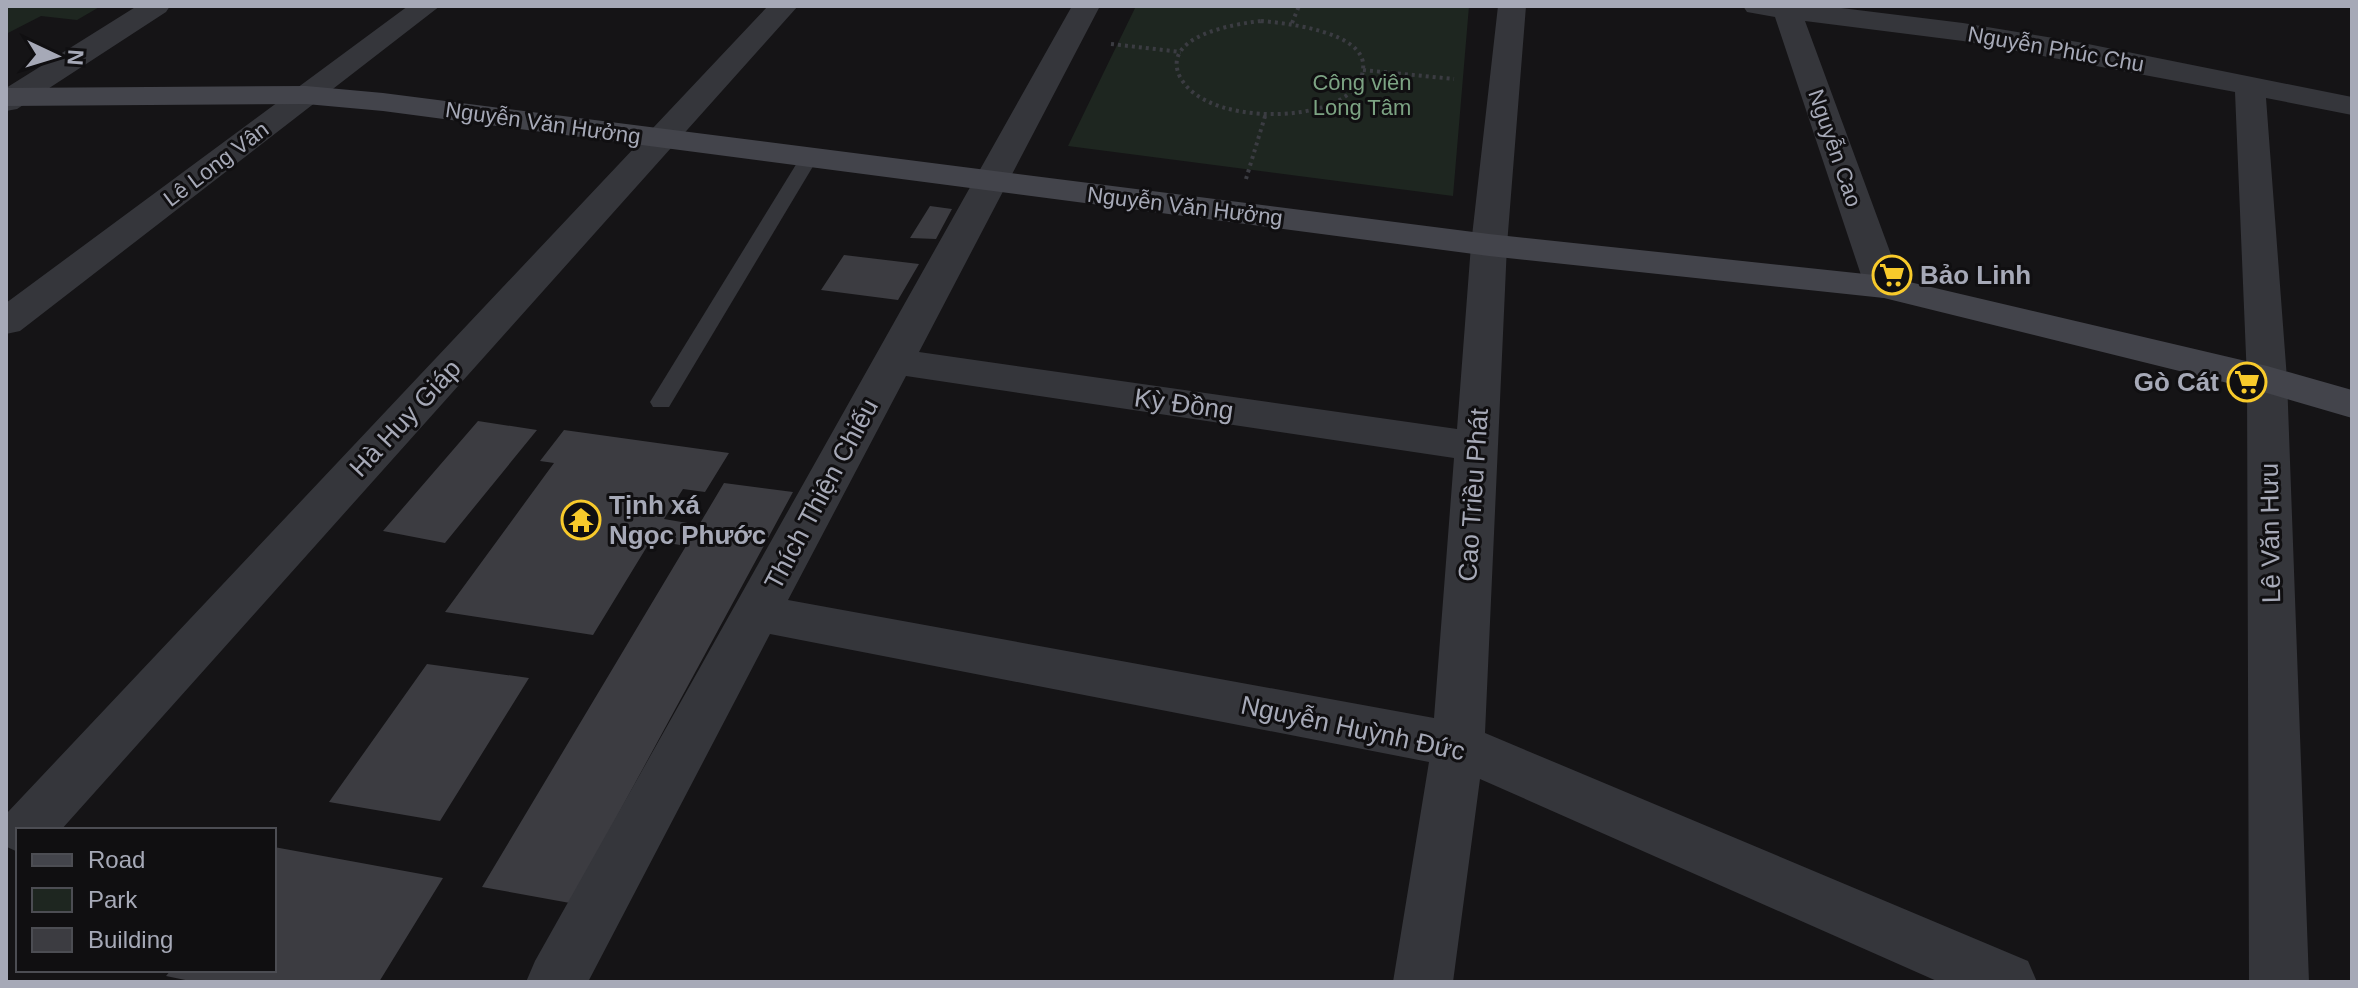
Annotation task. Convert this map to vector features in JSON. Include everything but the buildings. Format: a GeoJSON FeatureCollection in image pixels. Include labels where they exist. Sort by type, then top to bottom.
{"type":"FeatureCollection","features":[{"type":"Feature","properties":{"kind":"street"},"geometry":{"type":"LineString","coordinates":[[9,99],[156,6]]}},
{"type":"Feature","properties":{"kind":"street","name":"Lê Long Vân"},"geometry":{"type":"LineString","coordinates":[[6,322],[426,6]]}},
{"type":"Feature","properties":{"kind":"street","name":"Hà Huy Giáp"},"geometry":{"type":"LineString","coordinates":[[28,828],[784,6]]}},
{"type":"Feature","properties":{"kind":"street","name":"Thích Thiện Chiếu"},"geometry":{"type":"LineString","coordinates":[[556,982],[1086,6]]}},
{"type":"Feature","properties":{"kind":"street","name":"Cao Triều Phát"},"geometry":{"type":"LineString","coordinates":[[1423,982],[1458,745],[1489,245],[1512,6]]}},
{"type":"Feature","properties":{"kind":"street","name":"Nguyễn Phúc Chu"},"geometry":{"type":"LineString","coordinates":[[1772,8],[1857,13],[2033,43],[2352,106]]}},
{"type":"Feature","properties":{"kind":"street","name":"Nguyễn Cao"},"geometry":{"type":"LineString","coordinates":[[1772,8],[1884,287]]}},
{"type":"Feature","properties":{"kind":"street","name":"Lê Văn Hưu"},"geometry":{"type":"LineString","coordinates":[[2250,85],[2267,379],[2279,982]]}},
{"type":"Feature","properties":{"kind":"street","name":"Nguyễn Văn Hưởng"},"geometry":{"type":"LineString","coordinates":[[9,99],[306,95],[397,103],[1489,245],[1884,287],[2267,379],[2352,404]]}},
{"type":"Feature","properties":{"kind":"street","name":"Kỳ Đồng"},"geometry":{"type":"LineString","coordinates":[[893,361],[1476,447]]}},
{"type":"Feature","properties":{"kind":"street","name":"Nguyễn Huỳnh Đức"},"geometry":{"type":"LineString","coordinates":[[757,613],[1458,745],[2007,982]]}},
{"type":"Feature","properties":{"kind":"lane"},"geometry":{"type":"LineString","coordinates":[[661,402],[809,158]]}},
{"type":"Feature","properties":{"kind":"path"},"geometry":{"type":"LineString","coordinates":[[1292,23],[1299,6]]}},
{"type":"Feature","properties":{"kind":"path"},"geometry":{"type":"LineString","coordinates":[[1261,21],[1292,23],[1329,33],[1358,53],[1362,78],[1353,90],[1338,101],[1305,111],[1266,113],[1228,107],[1197,95],[1183,83],[1177,71],[1181,52],[1197,36],[1215,28],[1261,21]]}},
{"type":"Feature","properties":{"kind":"path"},"geometry":{"type":"LineString","coordinates":[[1106,44],[1181,52]]}},
{"type":"Feature","properties":{"kind":"path"},"geometry":{"type":"LineString","coordinates":[[1363,70],[1454,79]]}},
{"type":"Feature","properties":{"kind":"path"},"geometry":{"type":"LineString","coordinates":[[1242,191],[1266,113]]}},
{"type":"Feature","properties":{"kind":"green space"},"geometry":{"type":"Polygon","coordinates":[[[6,6],[101,6],[77,20],[41,16],[6,34],[6,6]]]}},
{"type":"Feature","properties":{"kind":"green space","name":"Công viên Long Tâm"},"geometry":{"type":"Polygon","coordinates":[[[1136,6],[1469,6],[1453,196],[1068,146],[1136,6]]]}},
{"type":"Feature","properties":{"kind":"place","name":"Bảo Linh"},"geometry":{"type":"Point","coordinates":[1892,275]}},
{"type":"Feature","properties":{"kind":"place","name":"Gò Cát"},"geometry":{"type":"Point","coordinates":[2247,382]}},
{"type":"Feature","properties":{"kind":"place","name":"Tịnh xá Ngọc Phước"},"geometry":{"type":"Point","coordinates":[581,520]}}]}
